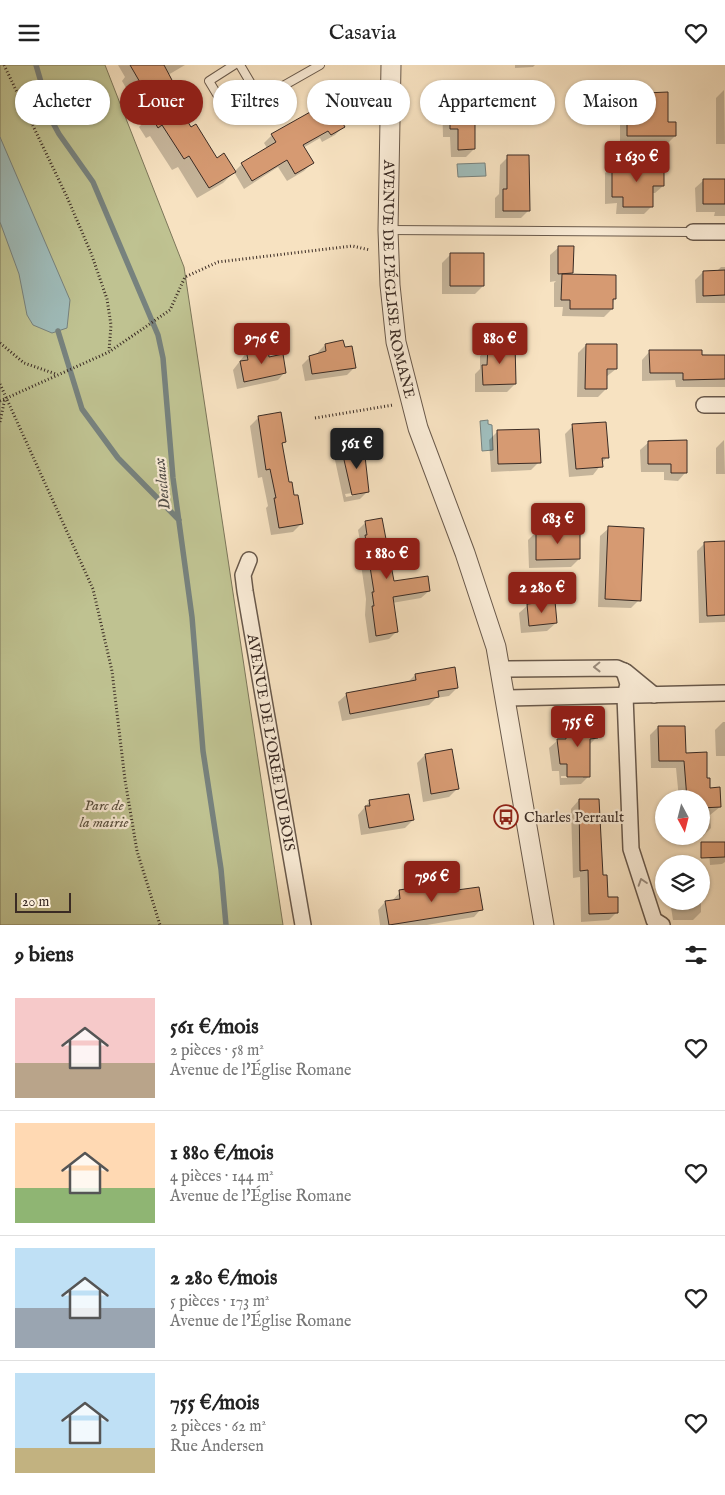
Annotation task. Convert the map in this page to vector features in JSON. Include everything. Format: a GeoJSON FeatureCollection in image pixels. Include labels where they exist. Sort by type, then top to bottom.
{"type":"FeatureCollection","features":[{"type":"Feature","properties":{"kind":"street","name":"AVENUE DE L'ÉGLISE ROMANE"},"geometry":{"type":"LineString","coordinates":[[391,65],[388,230],[393,317],[410,402],[487,617],[501,669],[544,925]]}},
{"type":"Feature","properties":{"kind":"street"},"geometry":{"type":"LineString","coordinates":[[693,232],[725,232]]}},
{"type":"Feature","properties":{"kind":"street"},"geometry":{"type":"LineString","coordinates":[[704,405],[725,405]]}},
{"type":"Feature","properties":{"kind":"street","name":"AVENUE DE L'ORÉE DU BOIS"},"geometry":{"type":"LineString","coordinates":[[249,560],[243,575],[245,591],[303,925]]}},
{"type":"Feature","properties":{"kind":"street"},"geometry":{"type":"LineString","coordinates":[[501,669],[607,667],[624,671],[654,695]]}},
{"type":"Feature","properties":{"kind":"street"},"geometry":{"type":"LineString","coordinates":[[624,671],[628,684],[625,696],[631,849],[654,919],[662,925]]}},
{"type":"Feature","properties":{"kind":"street"},"geometry":{"type":"LineString","coordinates":[[506,698],[725,693]]}},
{"type":"Feature","properties":{"kind":"lane"},"geometry":{"type":"LineString","coordinates":[[213,88],[209,81],[234,65]]}},
{"type":"Feature","properties":{"kind":"lane"},"geometry":{"type":"LineString","coordinates":[[240,65],[249,80]]}},
{"type":"Feature","properties":{"kind":"lane"},"geometry":{"type":"LineString","coordinates":[[294,80],[320,65]]}},
{"type":"Feature","properties":{"kind":"lane"},"geometry":{"type":"LineString","coordinates":[[388,230],[693,232]]}},
{"type":"Feature","properties":{"kind":"path"},"geometry":{"type":"LineString","coordinates":[[4,65],[67,197],[91,253],[106,299],[111,325],[109,352]]}},
{"type":"Feature","properties":{"kind":"path"},"geometry":{"type":"LineString","coordinates":[[0,401],[109,352],[170,310],[185,277],[218,262],[352,246],[389,254]]}},
{"type":"Feature","properties":{"kind":"path"},"geometry":{"type":"LineString","coordinates":[[0,343],[24,363],[57,375]]}},
{"type":"Feature","properties":{"kind":"path"},"geometry":{"type":"LineString","coordinates":[[0,385],[94,589],[112,671],[124,780],[137,851],[160,925]]}},
{"type":"Feature","properties":{"kind":"path"},"geometry":{"type":"LineString","coordinates":[[0,422],[5,398]]}},
{"type":"Feature","properties":{"kind":"path"},"geometry":{"type":"LineString","coordinates":[[315,418],[410,402]]}},
{"type":"Feature","properties":{"kind":"green space","name":"Parc de la mairie"},"geometry":{"type":"Polygon","coordinates":[[[0,65],[105,65],[120,103],[120,125],[128,125],[184,267],[283,925],[0,925],[0,65]]]}},
{"type":"Feature","properties":{"kind":"water"},"geometry":{"type":"Polygon","coordinates":[[[0,137],[70,300],[67,328],[52,333],[33,325],[27,315],[19,274],[0,222],[0,137]]]}},
{"type":"Feature","properties":{"kind":"water"},"geometry":{"type":"Polygon","coordinates":[[[485,163],[486,176],[458,177],[457,164],[485,163]]]}},
{"type":"Feature","properties":{"kind":"water"},"geometry":{"type":"Polygon","coordinates":[[[488,420],[488,424],[492,425],[493,450],[482,451],[480,421],[488,420]]]}},
{"type":"Feature","properties":{"kind":"building"},"geometry":{"type":"Polygon","coordinates":[[[130,65],[164,65],[172,80],[139,80],[130,65]]]}},
{"type":"Feature","properties":{"kind":"building"},"geometry":{"type":"Polygon","coordinates":[[[668,92],[668,122],[676,122],[676,136],[627,136],[627,125],[656,125],[656,93],[668,92]]]}},
{"type":"Feature","properties":{"kind":"building"},"geometry":{"type":"Polygon","coordinates":[[[307,114],[307,125],[344,125],[345,127],[331,135],[328,131],[303,145],[314,163],[295,174],[287,160],[252,181],[241,163],[276,142],[271,134],[287,125],[297,125],[297,119],[307,114]]]}},
{"type":"Feature","properties":{"kind":"building"},"geometry":{"type":"Polygon","coordinates":[[[162,125],[190,125],[191,127],[197,125],[217,158],[224,153],[236,172],[209,188],[189,156],[184,159],[162,125]]]}},
{"type":"Feature","properties":{"kind":"building"},"geometry":{"type":"Polygon","coordinates":[[[450,125],[475,125],[475,149],[458,150],[458,129],[450,129],[450,125]]]}},
{"type":"Feature","properties":{"kind":"building"},"geometry":{"type":"Polygon","coordinates":[[[507,155],[529,155],[530,211],[503,211],[503,189],[507,189],[507,155]]]}},
{"type":"Feature","properties":{"kind":"building"},"geometry":{"type":"Polygon","coordinates":[[[612,164],[664,165],[664,186],[653,186],[653,207],[623,207],[623,197],[612,197],[612,164]]]}},
{"type":"Feature","properties":{"kind":"building"},"geometry":{"type":"Polygon","coordinates":[[[703,179],[725,179],[725,204],[703,204],[703,179]]]}},
{"type":"Feature","properties":{"kind":"building"},"geometry":{"type":"Polygon","coordinates":[[[558,246],[574,246],[573,273],[558,274],[558,246]]]}},
{"type":"Feature","properties":{"kind":"building"},"geometry":{"type":"Polygon","coordinates":[[[450,253],[484,253],[484,286],[450,286],[450,253]]]}},
{"type":"Feature","properties":{"kind":"building"},"geometry":{"type":"Polygon","coordinates":[[[725,270],[725,295],[703,296],[703,271],[725,270]]]}},
{"type":"Feature","properties":{"kind":"building"},"geometry":{"type":"Polygon","coordinates":[[[562,274],[616,275],[616,299],[613,299],[613,309],[570,309],[570,300],[561,300],[562,274]]]}},
{"type":"Feature","properties":{"kind":"building"},"geometry":{"type":"Polygon","coordinates":[[[343,340],[345,347],[352,346],[356,368],[312,374],[309,356],[326,351],[325,344],[343,340]]]}},
{"type":"Feature","properties":{"kind":"building"},"geometry":{"type":"Polygon","coordinates":[[[492,343],[515,343],[516,384],[483,385],[482,365],[487,365],[488,347],[492,343]]]}},
{"type":"Feature","properties":{"kind":"building"},"geometry":{"type":"Polygon","coordinates":[[[586,344],[617,344],[617,369],[607,369],[607,389],[585,389],[586,344]]]}},
{"type":"Feature","properties":{"kind":"building"},"geometry":{"type":"Polygon","coordinates":[[[268,347],[269,357],[283,354],[286,373],[244,382],[240,361],[248,360],[246,350],[268,347]]]}},
{"type":"Feature","properties":{"kind":"building"},"geometry":{"type":"Polygon","coordinates":[[[649,350],[702,350],[702,355],[725,355],[725,379],[683,380],[683,373],[650,373],[649,350]]]}},
{"type":"Feature","properties":{"kind":"building"},"geometry":{"type":"Polygon","coordinates":[[[281,412],[286,442],[282,443],[289,482],[292,482],[294,495],[298,495],[303,524],[279,528],[274,498],[276,498],[270,469],[266,470],[258,416],[281,412]]]}},
{"type":"Feature","properties":{"kind":"building"},"geometry":{"type":"Polygon","coordinates":[[[606,422],[609,458],[602,458],[603,467],[576,469],[572,424],[606,422]]]}},
{"type":"Feature","properties":{"kind":"building"},"geometry":{"type":"Polygon","coordinates":[[[539,429],[541,463],[498,464],[497,430],[539,429]]]}},
{"type":"Feature","properties":{"kind":"building"},"geometry":{"type":"Polygon","coordinates":[[[687,440],[687,473],[671,473],[671,464],[648,464],[648,441],[687,440]]]}},
{"type":"Feature","properties":{"kind":"building"},"geometry":{"type":"Polygon","coordinates":[[[364,447],[369,492],[352,495],[342,451],[364,447]]]}},
{"type":"Feature","properties":{"kind":"building"},"geometry":{"type":"Polygon","coordinates":[[[382,518],[394,581],[428,576],[430,591],[393,597],[398,632],[376,636],[372,606],[374,606],[372,592],[374,592],[365,535],[367,535],[365,521],[382,518]]]}},
{"type":"Feature","properties":{"kind":"building"},"geometry":{"type":"Polygon","coordinates":[[[608,526],[644,528],[641,601],[605,599],[608,526]]]}},
{"type":"Feature","properties":{"kind":"building"},"geometry":{"type":"Polygon","coordinates":[[[580,529],[580,559],[536,560],[536,530],[580,529]]]}},
{"type":"Feature","properties":{"kind":"building"},"geometry":{"type":"Polygon","coordinates":[[[725,541],[725,615],[707,616],[704,542],[725,541]]]}},
{"type":"Feature","properties":{"kind":"building"},"geometry":{"type":"Polygon","coordinates":[[[555,601],[557,623],[529,626],[527,604],[555,601]]]}},
{"type":"Feature","properties":{"kind":"building"},"geometry":{"type":"Polygon","coordinates":[[[455,667],[458,688],[438,691],[439,697],[350,714],[346,693],[416,680],[415,674],[455,667]]]}},
{"type":"Feature","properties":{"kind":"building"},"geometry":{"type":"Polygon","coordinates":[[[566,721],[597,721],[598,738],[590,739],[590,777],[567,777],[567,764],[560,764],[557,739],[566,739],[566,721]]]}},
{"type":"Feature","properties":{"kind":"building"},"geometry":{"type":"Polygon","coordinates":[[[658,726],[685,726],[686,753],[707,752],[707,778],[710,778],[710,788],[720,787],[721,807],[710,808],[710,790],[686,790],[684,761],[659,761],[658,726]]]}},
{"type":"Feature","properties":{"kind":"building"},"geometry":{"type":"Polygon","coordinates":[[[452,749],[459,789],[431,794],[425,754],[452,749]]]}},
{"type":"Feature","properties":{"kind":"building"},"geometry":{"type":"Polygon","coordinates":[[[409,794],[414,820],[369,828],[365,806],[370,806],[369,800],[409,794]]]}},
{"type":"Feature","properties":{"kind":"building"},"geometry":{"type":"Polygon","coordinates":[[[579,799],[599,799],[603,875],[607,875],[608,897],[618,897],[618,913],[589,914],[588,870],[580,871],[579,799]]]}},
{"type":"Feature","properties":{"kind":"building"},"geometry":{"type":"Polygon","coordinates":[[[710,842],[725,842],[725,857],[710,858],[710,855],[701,855],[701,845],[710,845],[710,842]]]}},
{"type":"Feature","properties":{"kind":"building"},"geometry":{"type":"Polygon","coordinates":[[[444,883],[457,890],[479,887],[483,910],[389,925],[385,901],[400,899],[399,890],[444,883]]]}},
{"type":"Feature","properties":{"kind":"waterway","name":"Desclaux"},"geometry":{"type":"LineString","coordinates":[[36,65],[53,123],[93,182],[158,335],[163,358],[173,478],[192,617],[203,751],[221,869],[226,925]]}},
{"type":"Feature","properties":{"kind":"waterway"},"geometry":{"type":"LineString","coordinates":[[58,331],[82,409],[118,458],[179,520]]}},
{"type":"Feature","properties":{"kind":"place","name":"Charles Perrault"},"geometry":{"type":"Point","coordinates":[506,817]}}]}
